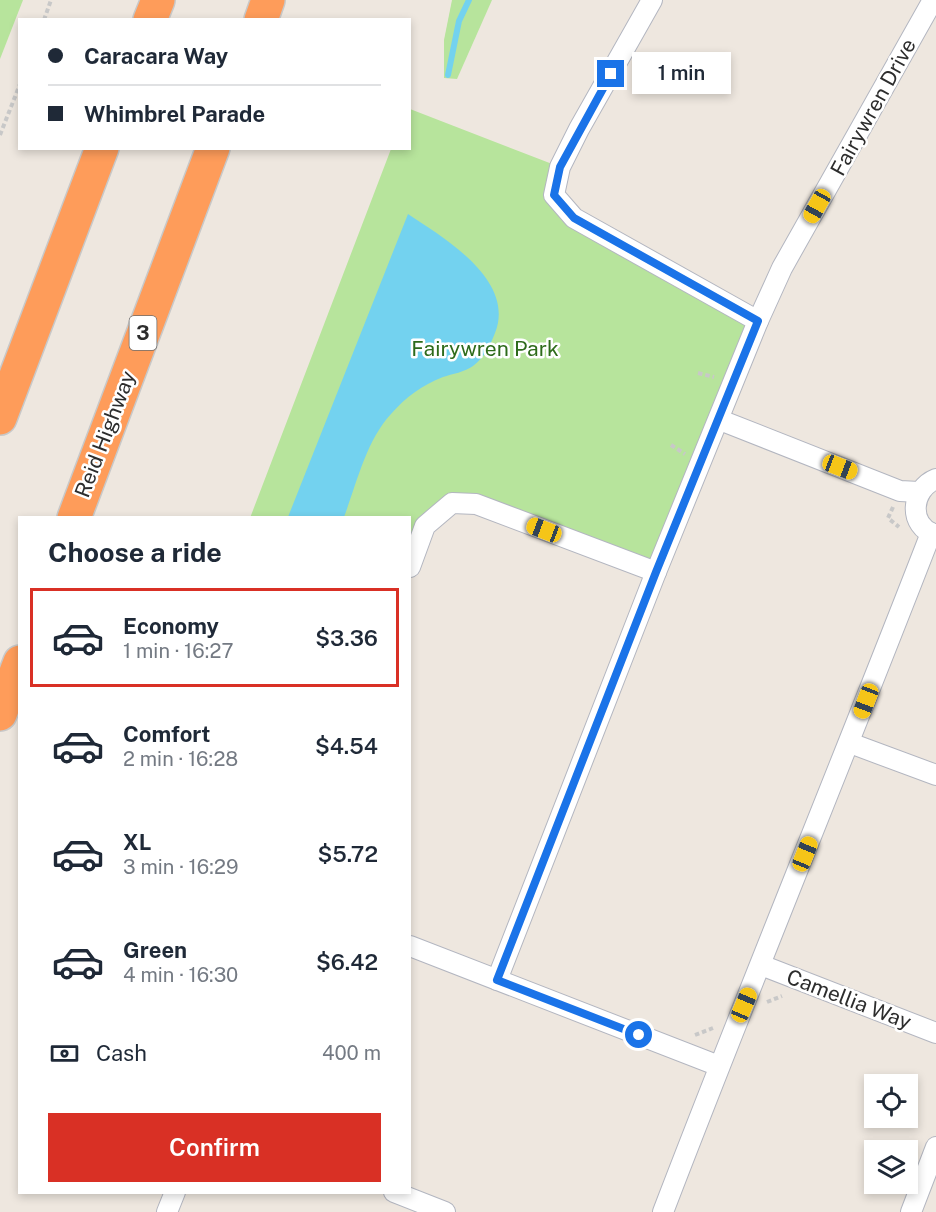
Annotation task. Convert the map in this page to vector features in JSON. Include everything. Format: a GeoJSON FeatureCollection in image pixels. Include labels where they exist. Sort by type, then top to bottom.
{"type":"FeatureCollection","features":[{"type":"Feature","properties":{"kind":"highway"},"geometry":{"type":"LineString","coordinates":[[151,18],[158,0]]}},
{"type":"Feature","properties":{"kind":"highway"},"geometry":{"type":"LineString","coordinates":[[262,18],[268,0]]}},
{"type":"Feature","properties":{"kind":"highway"},"geometry":{"type":"LineString","coordinates":[[0,418],[101,150]]}},
{"type":"Feature","properties":{"kind":"highway","name":"Reid Highway"},"geometry":{"type":"LineString","coordinates":[[75,516],[212,150]]}},
{"type":"Feature","properties":{"kind":"highway"},"geometry":{"type":"LineString","coordinates":[[0,714],[18,667]]}},
{"type":"Feature","properties":{"kind":"street"},"geometry":{"type":"LineString","coordinates":[[652,0],[579,129],[560,167],[554,195],[574,218],[758,321]]}},
{"type":"Feature","properties":{"kind":"street","name":"Fairywren Drive"},"geometry":{"type":"LineString","coordinates":[[497,980],[656,572],[720,420],[758,321],[782,268],[933,0]]}},
{"type":"Feature","properties":{"kind":"street"},"geometry":{"type":"LineString","coordinates":[[720,420],[900,491],[919,492]]}},
{"type":"Feature","properties":{"kind":"street"},"geometry":{"type":"LineString","coordinates":[[663,1212],[719,1066],[933,534],[921,526],[916,515],[915,503],[919,492],[926,484],[936,479]]}},
{"type":"Feature","properties":{"kind":"street"},"geometry":{"type":"LineString","coordinates":[[411,564],[425,526],[452,503],[477,504],[656,572]]}},
{"type":"Feature","properties":{"kind":"street"},"geometry":{"type":"LineString","coordinates":[[850,743],[936,776]]}},
{"type":"Feature","properties":{"kind":"street"},"geometry":{"type":"LineString","coordinates":[[411,946],[719,1066]]}},
{"type":"Feature","properties":{"kind":"street","name":"Camellia Way"},"geometry":{"type":"LineString","coordinates":[[761,965],[936,1033]]}},
{"type":"Feature","properties":{"kind":"street"},"geometry":{"type":"LineString","coordinates":[[911,1212],[936,1147]]}},
{"type":"Feature","properties":{"kind":"street"},"geometry":{"type":"LineString","coordinates":[[167,1212],[174,1194]]}},
{"type":"Feature","properties":{"kind":"street"},"geometry":{"type":"LineString","coordinates":[[399,1194],[445,1212]]}},
{"type":"Feature","properties":{"kind":"path"},"geometry":{"type":"LineString","coordinates":[[45,18],[51,0]]}},
{"type":"Feature","properties":{"kind":"path"},"geometry":{"type":"LineString","coordinates":[[0,135],[18,89]]}},
{"type":"Feature","properties":{"kind":"green space"},"geometry":{"type":"Polygon","coordinates":[[[0,0],[23,0],[0,59],[0,0]]]}},
{"type":"Feature","properties":{"kind":"green space"},"geometry":{"type":"Polygon","coordinates":[[[452,0],[492,0],[457,79],[444,78],[444,40],[452,0]]]}},
{"type":"Feature","properties":{"kind":"green space","name":"Fairywren Park"},"geometry":{"type":"Polygon","coordinates":[[[411,109],[560,167],[554,195],[758,321],[656,572],[452,503],[411,565],[411,516],[251,516],[391,150],[411,150],[411,109]]]}},
{"type":"Feature","properties":{"kind":"water"},"geometry":{"type":"Polygon","coordinates":[[[408,214],[457,248],[486,278],[495,295],[499,314],[495,333],[486,351],[473,366],[421,388],[391,414],[369,449],[344,516],[288,516],[408,214]]]}},
{"type":"Feature","properties":{"kind":"waterway"},"geometry":{"type":"LineString","coordinates":[[448,75],[459,21],[469,0]]}},
{"type":"Feature","properties":{"kind":"route"},"geometry":{"type":"LineString","coordinates":[[611,74],[560,167],[554,195],[574,218],[758,321],[720,420],[656,572],[497,980],[639,1035]]}}]}
